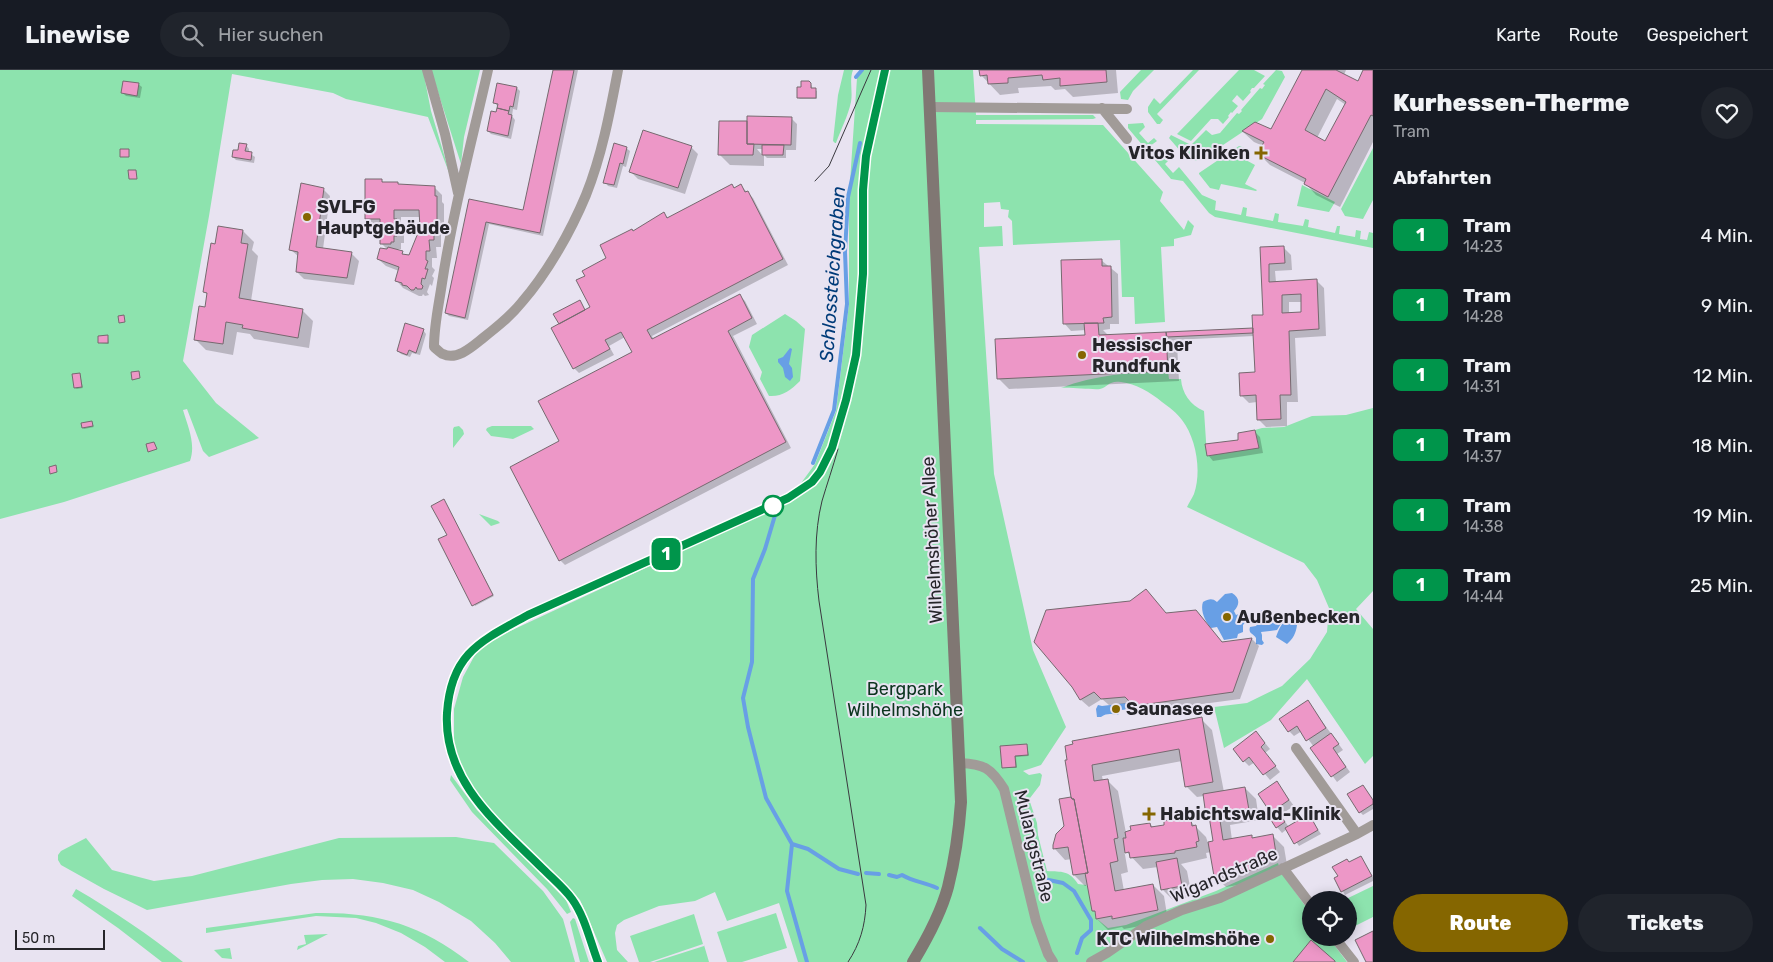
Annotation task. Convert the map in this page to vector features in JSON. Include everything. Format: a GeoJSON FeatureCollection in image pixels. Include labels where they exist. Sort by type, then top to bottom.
{"type":"FeatureCollection","features":[{"type":"Feature","properties":{"kind":"main road","name":"Wilhelmshöher Allee"},"geometry":{"type":"LineString","coordinates":[[914,962],[939,910],[950,880],[959,830],[961,802],[928,70]]}},
{"type":"Feature","properties":{"kind":"street"},"geometry":{"type":"LineString","coordinates":[[427,70],[445,134],[458,194]]}},
{"type":"Feature","properties":{"kind":"street"},"geometry":{"type":"LineString","coordinates":[[488,70],[458,194],[444,266],[434,335],[434,347],[443,354],[454,356],[472,346],[505,320],[522,302],[540,278],[572,227],[586,194],[596,163],[618,70]]}},
{"type":"Feature","properties":{"kind":"street"},"geometry":{"type":"LineString","coordinates":[[930,107],[1127,109]]}},
{"type":"Feature","properties":{"kind":"street"},"geometry":{"type":"LineString","coordinates":[[1102,108],[1127,139]]}},
{"type":"Feature","properties":{"kind":"street"},"geometry":{"type":"LineString","coordinates":[[1296,748],[1357,834]]}},
{"type":"Feature","properties":{"kind":"street","name":"Mulangstraße"},"geometry":{"type":"LineString","coordinates":[[960,762],[978,764],[995,775],[1004,789],[1036,922],[1053,962]]}},
{"type":"Feature","properties":{"kind":"street","name":"Wigandstraße"},"geometry":{"type":"LineString","coordinates":[[1091,962],[1146,926],[1182,910],[1220,898],[1373,825]]}},
{"type":"Feature","properties":{"kind":"street"},"geometry":{"type":"LineString","coordinates":[[1283,868],[1302,893]]}},
{"type":"Feature","properties":{"kind":"street"},"geometry":{"type":"LineString","coordinates":[[1341,946],[1354,962]]}},
{"type":"Feature","properties":{"kind":"green space"},"geometry":{"type":"Polygon","coordinates":[[[0,70],[423,70],[431,111],[451,178],[428,117],[346,99],[333,93],[232,74],[183,361],[216,403],[259,438],[209,457],[203,451],[187,409],[183,410],[192,442],[190,461],[64,502],[0,519],[0,70]]]}},
{"type":"Feature","properties":{"kind":"green space"},"geometry":{"type":"Polygon","coordinates":[[[431,70],[480,70],[464,137],[461,164],[431,70]]]}},
{"type":"Feature","properties":{"kind":"green space"},"geometry":{"type":"Polygon","coordinates":[[[844,70],[853,70],[851,78],[852,94],[846,117],[835,143],[833,141],[838,95],[844,70]]]}},
{"type":"Feature","properties":{"kind":"green space","name":"Bergpark Wilhelmshöhe"},"geometry":{"type":"Polygon","coordinates":[[[864,70],[973,70],[976,115],[1093,115],[1096,118],[976,120],[976,124],[1103,125],[1163,192],[1160,201],[1184,230],[1188,220],[1194,226],[1191,235],[1174,239],[1174,246],[1161,247],[1165,322],[1135,324],[1134,297],[1122,297],[1120,240],[1013,245],[1012,221],[1008,217],[1009,210],[1001,209],[1000,202],[984,203],[984,227],[1002,226],[1003,246],[979,247],[994,474],[1033,650],[1066,727],[1041,765],[1023,771],[1029,775],[1040,773],[1042,775],[1040,785],[1030,798],[1030,802],[1037,823],[1047,871],[1068,874],[1078,884],[1086,885],[1089,889],[1096,918],[1108,928],[1126,925],[1216,891],[1278,863],[1281,872],[1302,901],[1302,946],[1335,946],[1347,962],[798,962],[779,903],[727,921],[715,892],[695,901],[659,906],[624,920],[617,925],[615,933],[617,950],[628,962],[607,962],[580,900],[525,844],[497,819],[462,772],[454,748],[454,709],[463,677],[476,653],[495,638],[785,503],[815,464],[836,411],[849,304],[849,197],[857,78],[864,70]]]}},
{"type":"Feature","properties":{"kind":"green space"},"geometry":{"type":"Polygon","coordinates":[[[1141,70],[1154,70],[1133,91],[1128,100],[1121,99],[1120,92],[1141,70]]]}},
{"type":"Feature","properties":{"kind":"green space"},"geometry":{"type":"Polygon","coordinates":[[[1193,70],[1199,70],[1157,114],[1163,120],[1160,124],[1157,124],[1148,112],[1148,107],[1154,98],[1160,104],[1193,70]]]}},
{"type":"Feature","properties":{"kind":"green space"},"geometry":{"type":"Polygon","coordinates":[[[1239,70],[1254,70],[1265,76],[1252,88],[1243,101],[1237,95],[1232,101],[1238,106],[1231,112],[1223,124],[1218,119],[1211,119],[1191,141],[1177,134],[1239,70]]]}},
{"type":"Feature","properties":{"kind":"green space"},"geometry":{"type":"Polygon","coordinates":[[[1276,70],[1282,71],[1285,77],[1262,119],[1199,161],[1188,160],[1169,138],[1171,135],[1191,145],[1206,130],[1212,135],[1220,133],[1237,113],[1239,114],[1242,111],[1260,88],[1262,89],[1265,85],[1263,84],[1276,70]]]}},
{"type":"Feature","properties":{"kind":"green space"},"geometry":{"type":"Polygon","coordinates":[[[1143,123],[1145,127],[1139,133],[1148,143],[1154,138],[1157,141],[1150,146],[1162,160],[1169,155],[1171,158],[1165,164],[1173,173],[1179,167],[1202,195],[1216,201],[1215,210],[1241,215],[1243,207],[1247,208],[1246,216],[1273,221],[1275,213],[1279,214],[1278,222],[1303,226],[1305,219],[1309,220],[1308,227],[1335,233],[1337,226],[1340,226],[1339,234],[1355,237],[1356,230],[1361,231],[1360,239],[1367,240],[1369,232],[1373,233],[1373,248],[1215,217],[1209,213],[1183,181],[1171,179],[1128,128],[1128,124],[1143,123]]]}},
{"type":"Feature","properties":{"kind":"green space"},"geometry":{"type":"Polygon","coordinates":[[[1239,146],[1248,149],[1244,159],[1255,165],[1245,184],[1257,190],[1221,184],[1219,190],[1210,188],[1199,173],[1239,146]]]}},
{"type":"Feature","properties":{"kind":"green space"},"geometry":{"type":"Polygon","coordinates":[[[1373,148],[1373,200],[1363,219],[1345,216],[1341,209],[1373,148]]]}},
{"type":"Feature","properties":{"kind":"green space"},"geometry":{"type":"Polygon","coordinates":[[[1302,185],[1335,202],[1329,212],[1297,206],[1302,185]]]}},
{"type":"Feature","properties":{"kind":"green space"},"geometry":{"type":"Polygon","coordinates":[[[785,314],[805,329],[800,381],[786,392],[769,396],[760,379],[762,372],[749,347],[752,335],[785,314]]]}},
{"type":"Feature","properties":{"kind":"green space"},"geometry":{"type":"Polygon","coordinates":[[[1168,371],[1169,379],[1181,379],[1183,389],[1188,398],[1204,411],[1207,456],[1259,447],[1255,430],[1284,427],[1312,416],[1346,415],[1373,408],[1373,591],[1356,609],[1373,629],[1373,756],[1365,764],[1307,679],[1271,720],[1224,748],[1214,707],[1247,703],[1282,686],[1310,659],[1327,632],[1329,608],[1317,580],[1304,563],[1187,507],[1194,494],[1196,485],[1196,455],[1187,427],[1170,408],[1148,392],[1127,383],[1114,382],[1100,389],[1061,388],[1113,375],[1168,371]]]}},
{"type":"Feature","properties":{"kind":"green space"},"geometry":{"type":"Polygon","coordinates":[[[459,426],[464,434],[453,448],[453,429],[459,426]]]}},
{"type":"Feature","properties":{"kind":"green space"},"geometry":{"type":"Polygon","coordinates":[[[492,426],[531,426],[534,429],[513,439],[491,436],[486,430],[492,426]]]}},
{"type":"Feature","properties":{"kind":"green space"},"geometry":{"type":"Polygon","coordinates":[[[479,514],[498,521],[500,523],[491,526],[479,514]]]}},
{"type":"Feature","properties":{"kind":"green space"},"geometry":{"type":"Polygon","coordinates":[[[451,775],[477,810],[566,900],[571,912],[567,914],[547,889],[472,812],[450,780],[451,775]]]}},
{"type":"Feature","properties":{"kind":"green space"},"geometry":{"type":"Polygon","coordinates":[[[456,837],[494,843],[543,891],[563,919],[575,962],[511,962],[495,943],[471,921],[439,902],[413,890],[383,883],[353,879],[322,880],[147,910],[61,865],[58,860],[58,855],[61,851],[86,838],[112,870],[154,881],[192,876],[339,838],[456,837]]]}},
{"type":"Feature","properties":{"kind":"green space"},"geometry":{"type":"Polygon","coordinates":[[[1373,886],[1373,917],[1357,925],[1357,894],[1373,886]]]}},
{"type":"Feature","properties":{"kind":"green space"},"geometry":{"type":"Polygon","coordinates":[[[76,889],[131,924],[183,962],[162,962],[72,896],[76,889]]]}},
{"type":"Feature","properties":{"kind":"green space"},"geometry":{"type":"Polygon","coordinates":[[[316,913],[359,915],[397,923],[433,938],[469,962],[445,962],[425,947],[401,933],[376,923],[356,918],[316,916],[206,933],[206,928],[316,913]]]}},
{"type":"Feature","properties":{"kind":"green space"},"geometry":{"type":"Polygon","coordinates":[[[776,913],[787,948],[742,962],[727,962],[717,932],[776,913]]]}},
{"type":"Feature","properties":{"kind":"green space"},"geometry":{"type":"Polygon","coordinates":[[[694,914],[703,944],[650,962],[639,962],[630,936],[694,914]]]}},
{"type":"Feature","properties":{"kind":"green space"},"geometry":{"type":"Polygon","coordinates":[[[573,918],[575,919],[589,962],[580,962],[570,922],[573,918]]]}},
{"type":"Feature","properties":{"kind":"green space"},"geometry":{"type":"Polygon","coordinates":[[[328,934],[297,950],[298,946],[306,944],[304,935],[328,934]]]}},
{"type":"Feature","properties":{"kind":"green space"},"geometry":{"type":"Polygon","coordinates":[[[704,946],[709,962],[654,962],[704,946]]]}},
{"type":"Feature","properties":{"kind":"green space"},"geometry":{"type":"Polygon","coordinates":[[[230,948],[232,959],[222,958],[214,950],[230,948]]]}},
{"type":"Feature","properties":{"kind":"water"},"geometry":{"type":"Polygon","coordinates":[[[790,348],[792,349],[789,364],[792,368],[793,377],[790,381],[785,377],[778,359],[783,357],[790,348]]]}},
{"type":"Feature","properties":{"kind":"water","name":"Außenbecken"},"geometry":{"type":"Polygon","coordinates":[[[1232,593],[1237,597],[1238,601],[1234,611],[1236,615],[1244,612],[1248,619],[1243,625],[1243,632],[1238,634],[1237,638],[1224,640],[1217,627],[1211,628],[1207,623],[1202,605],[1203,602],[1212,599],[1217,602],[1225,594],[1232,593]]]}},
{"type":"Feature","properties":{"kind":"water"},"geometry":{"type":"Polygon","coordinates":[[[1262,610],[1268,611],[1275,617],[1282,616],[1284,619],[1277,630],[1261,632],[1264,643],[1262,645],[1256,644],[1256,638],[1250,632],[1250,627],[1256,626],[1259,622],[1258,614],[1262,610]]]}},
{"type":"Feature","properties":{"kind":"water"},"geometry":{"type":"Polygon","coordinates":[[[1292,618],[1297,628],[1293,638],[1287,644],[1276,637],[1283,623],[1292,618]]]}},
{"type":"Feature","properties":{"kind":"water","name":"Saunasee"},"geometry":{"type":"Polygon","coordinates":[[[1142,701],[1140,708],[1121,710],[1118,715],[1109,714],[1097,717],[1096,709],[1098,705],[1142,701]]]}},
{"type":"Feature","properties":{"kind":"building"},"geometry":{"type":"Polygon","coordinates":[[[553,70],[574,70],[540,233],[486,222],[465,318],[445,313],[469,199],[523,210],[553,70]]]}},
{"type":"Feature","properties":{"kind":"building"},"geometry":{"type":"Polygon","coordinates":[[[979,70],[1106,70],[1107,82],[1060,86],[1060,78],[1043,80],[1042,75],[1008,78],[1008,83],[988,84],[987,75],[980,76],[979,70]]]}},
{"type":"Feature","properties":{"kind":"building"},"geometry":{"type":"Polygon","coordinates":[[[1302,70],[1336,70],[1358,81],[1363,70],[1373,70],[1373,116],[1371,115],[1328,197],[1304,184],[1306,179],[1257,154],[1264,142],[1242,131],[1255,122],[1271,129],[1302,70]],[[1326,89],[1305,130],[1325,141],[1346,102],[1326,89]]]}},
{"type":"Feature","properties":{"kind":"building"},"geometry":{"type":"Polygon","coordinates":[[[123,81],[139,83],[137,96],[121,93],[123,81]]]}},
{"type":"Feature","properties":{"kind":"building"},"geometry":{"type":"Polygon","coordinates":[[[801,81],[809,81],[811,88],[816,88],[816,98],[797,98],[797,87],[801,87],[801,81]]]}},
{"type":"Feature","properties":{"kind":"building"},"geometry":{"type":"Polygon","coordinates":[[[497,83],[517,87],[513,107],[510,106],[509,111],[497,108],[498,104],[493,103],[497,83]]]}},
{"type":"Feature","properties":{"kind":"building"},"geometry":{"type":"Polygon","coordinates":[[[497,108],[509,111],[508,114],[512,115],[508,136],[487,131],[491,111],[496,112],[497,108]]]}},
{"type":"Feature","properties":{"kind":"building"},"geometry":{"type":"Polygon","coordinates":[[[747,116],[792,117],[791,145],[747,144],[747,116]]]}},
{"type":"Feature","properties":{"kind":"building"},"geometry":{"type":"Polygon","coordinates":[[[719,121],[747,121],[747,144],[754,144],[753,155],[718,155],[719,121]]]}},
{"type":"Feature","properties":{"kind":"building"},"geometry":{"type":"Polygon","coordinates":[[[643,130],[692,146],[678,188],[629,172],[643,130]]]}},
{"type":"Feature","properties":{"kind":"building"},"geometry":{"type":"Polygon","coordinates":[[[239,143],[247,144],[245,151],[252,152],[251,160],[232,157],[233,150],[238,150],[239,143]]]}},
{"type":"Feature","properties":{"kind":"building"},"geometry":{"type":"Polygon","coordinates":[[[614,143],[627,147],[623,164],[620,163],[614,185],[603,183],[614,143]]]}},
{"type":"Feature","properties":{"kind":"building"},"geometry":{"type":"Polygon","coordinates":[[[762,145],[784,145],[783,155],[762,155],[762,145]]]}},
{"type":"Feature","properties":{"kind":"building"},"geometry":{"type":"Polygon","coordinates":[[[120,149],[129,149],[129,157],[120,157],[120,149]]]}},
{"type":"Feature","properties":{"kind":"building"},"geometry":{"type":"Polygon","coordinates":[[[128,170],[136,170],[137,179],[129,179],[128,170]]]}},
{"type":"Feature","properties":{"kind":"building"},"geometry":{"type":"Polygon","coordinates":[[[365,179],[382,179],[382,182],[398,182],[398,184],[435,186],[435,196],[437,196],[437,229],[434,228],[434,240],[429,240],[430,251],[426,251],[426,260],[428,261],[425,269],[428,269],[425,279],[422,278],[422,289],[417,289],[416,287],[414,290],[411,290],[407,286],[402,285],[402,283],[395,281],[399,267],[377,259],[380,248],[387,249],[388,247],[403,251],[402,254],[409,255],[420,228],[419,210],[394,210],[394,219],[397,219],[397,236],[394,236],[394,242],[391,242],[391,244],[380,244],[380,219],[365,219],[365,179]]]}},
{"type":"Feature","properties":{"kind":"building","name":"SVLFG Hauptgebäude"},"geometry":{"type":"Polygon","coordinates":[[[301,183],[324,188],[316,247],[352,252],[347,278],[296,272],[298,252],[289,250],[301,183]]]}},
{"type":"Feature","properties":{"kind":"building"},"geometry":{"type":"Polygon","coordinates":[[[732,184],[734,188],[741,184],[745,192],[748,191],[783,259],[647,330],[652,339],[740,294],[752,318],[728,331],[786,442],[559,561],[510,467],[559,441],[538,401],[632,352],[621,332],[605,340],[610,349],[573,369],[551,328],[590,307],[576,280],[585,276],[582,271],[606,258],[600,245],[632,229],[633,231],[664,212],[667,218],[732,184]]]}},
{"type":"Feature","properties":{"kind":"building"},"geometry":{"type":"Polygon","coordinates":[[[218,226],[243,230],[241,243],[248,244],[239,298],[303,309],[298,338],[242,328],[243,325],[226,322],[223,344],[194,340],[199,306],[205,307],[207,293],[203,292],[211,243],[215,244],[218,226]]]}},
{"type":"Feature","properties":{"kind":"building"},"geometry":{"type":"Polygon","coordinates":[[[1284,246],[1285,263],[1269,264],[1269,282],[1317,279],[1319,329],[1289,331],[1291,395],[1280,395],[1281,419],[1257,420],[1256,395],[1240,396],[1239,373],[1255,372],[1252,315],[1263,315],[1260,247],[1284,246]],[[1301,294],[1282,295],[1282,313],[1301,312],[1301,294]]]}},
{"type":"Feature","properties":{"kind":"building"},"geometry":{"type":"Polygon","coordinates":[[[1102,259],[1102,266],[1111,266],[1112,317],[1103,318],[1104,323],[1063,324],[1061,260],[1102,259]]]}},
{"type":"Feature","properties":{"kind":"building"},"geometry":{"type":"Polygon","coordinates":[[[580,300],[585,310],[559,324],[553,314],[580,300]]]}},
{"type":"Feature","properties":{"kind":"building"},"geometry":{"type":"Polygon","coordinates":[[[124,315],[125,322],[119,323],[118,316],[124,315]]]}},
{"type":"Feature","properties":{"kind":"building"},"geometry":{"type":"Polygon","coordinates":[[[405,323],[424,329],[416,353],[409,350],[407,355],[397,351],[405,323]]]}},
{"type":"Feature","properties":{"kind":"building","name":"Hessischer Rundfunk"},"geometry":{"type":"Polygon","coordinates":[[[1084,323],[1098,323],[1099,335],[1166,332],[1168,371],[997,379],[995,339],[1085,335],[1084,323]]]}},
{"type":"Feature","properties":{"kind":"building"},"geometry":{"type":"Polygon","coordinates":[[[1253,328],[1253,333],[1167,337],[1166,332],[1253,328]]]}},
{"type":"Feature","properties":{"kind":"building"},"geometry":{"type":"Polygon","coordinates":[[[108,335],[108,343],[98,343],[98,336],[108,335]]]}},
{"type":"Feature","properties":{"kind":"building"},"geometry":{"type":"Polygon","coordinates":[[[139,371],[140,378],[132,380],[131,372],[139,371]]]}},
{"type":"Feature","properties":{"kind":"building"},"geometry":{"type":"Polygon","coordinates":[[[80,373],[82,387],[74,388],[72,374],[80,373]]]}},
{"type":"Feature","properties":{"kind":"building"},"geometry":{"type":"Polygon","coordinates":[[[92,421],[93,426],[82,428],[81,423],[92,421]]]}},
{"type":"Feature","properties":{"kind":"building"},"geometry":{"type":"Polygon","coordinates":[[[1255,430],[1259,448],[1207,456],[1205,444],[1238,440],[1238,433],[1255,430]]]}},
{"type":"Feature","properties":{"kind":"building"},"geometry":{"type":"Polygon","coordinates":[[[154,442],[157,449],[148,452],[146,444],[154,442]]]}},
{"type":"Feature","properties":{"kind":"building"},"geometry":{"type":"Polygon","coordinates":[[[56,465],[57,472],[50,474],[49,467],[56,465]]]}},
{"type":"Feature","properties":{"kind":"building"},"geometry":{"type":"Polygon","coordinates":[[[444,499],[493,595],[472,606],[438,539],[447,535],[431,506],[444,499]]]}},
{"type":"Feature","properties":{"kind":"building"},"geometry":{"type":"Polygon","coordinates":[[[1146,589],[1166,613],[1196,610],[1222,642],[1252,638],[1233,692],[1134,706],[1125,697],[1101,699],[1094,692],[1080,700],[1072,687],[1034,642],[1046,610],[1130,601],[1146,589]]]}},
{"type":"Feature","properties":{"kind":"building"},"geometry":{"type":"Polygon","coordinates":[[[1308,700],[1326,728],[1306,741],[1297,726],[1288,732],[1279,719],[1308,700]]]}},
{"type":"Feature","properties":{"kind":"building"},"geometry":{"type":"Polygon","coordinates":[[[1202,717],[1213,782],[1185,787],[1179,749],[1092,765],[1094,781],[1108,779],[1118,838],[1114,839],[1118,861],[1110,863],[1115,891],[1153,884],[1158,910],[1112,919],[1112,916],[1096,919],[1095,911],[1092,911],[1085,873],[1088,873],[1074,799],[1071,797],[1065,760],[1067,760],[1065,746],[1073,744],[1072,741],[1202,717]]]}},
{"type":"Feature","properties":{"kind":"building"},"geometry":{"type":"Polygon","coordinates":[[[1256,731],[1265,743],[1261,747],[1276,766],[1263,775],[1249,757],[1243,762],[1233,749],[1256,731]]]}},
{"type":"Feature","properties":{"kind":"building"},"geometry":{"type":"Polygon","coordinates":[[[1331,733],[1339,744],[1333,748],[1346,767],[1331,777],[1310,748],[1331,733]]]}},
{"type":"Feature","properties":{"kind":"building"},"geometry":{"type":"Polygon","coordinates":[[[1027,744],[1028,755],[1015,756],[1016,767],[1002,768],[1000,746],[1027,744]]]}},
{"type":"Feature","properties":{"kind":"building"},"geometry":{"type":"Polygon","coordinates":[[[1277,781],[1289,800],[1276,809],[1285,822],[1276,828],[1267,814],[1270,812],[1258,794],[1277,781]]]}},
{"type":"Feature","properties":{"kind":"building"},"geometry":{"type":"Polygon","coordinates":[[[1363,785],[1373,800],[1373,804],[1359,813],[1347,794],[1363,785]]]}},
{"type":"Feature","properties":{"kind":"building"},"geometry":{"type":"Polygon","coordinates":[[[1245,787],[1249,810],[1219,814],[1223,840],[1252,835],[1252,838],[1273,834],[1277,860],[1267,861],[1268,864],[1257,866],[1258,869],[1214,876],[1208,842],[1213,841],[1209,816],[1206,816],[1203,794],[1245,787]]]}},
{"type":"Feature","properties":{"kind":"building"},"geometry":{"type":"Polygon","coordinates":[[[1071,797],[1074,799],[1088,873],[1073,875],[1068,847],[1053,849],[1056,834],[1064,826],[1059,799],[1071,797]]]}},
{"type":"Feature","properties":{"kind":"building"},"geometry":{"type":"Polygon","coordinates":[[[1309,814],[1318,830],[1294,844],[1285,828],[1309,814]]]}},
{"type":"Feature","properties":{"kind":"building"},"geometry":{"type":"Polygon","coordinates":[[[1181,817],[1182,821],[1191,820],[1192,826],[1196,825],[1199,841],[1196,842],[1197,847],[1175,851],[1175,853],[1130,858],[1129,852],[1125,853],[1123,838],[1126,838],[1125,832],[1131,830],[1130,826],[1150,823],[1151,827],[1164,825],[1164,821],[1181,817]]]}},
{"type":"Feature","properties":{"kind":"building"},"geometry":{"type":"Polygon","coordinates":[[[1361,856],[1372,876],[1340,891],[1334,878],[1338,876],[1332,867],[1347,859],[1349,862],[1361,856]]]}},
{"type":"Feature","properties":{"kind":"building"},"geometry":{"type":"Polygon","coordinates":[[[1177,858],[1182,886],[1161,890],[1156,862],[1177,858]]]}},
{"type":"Feature","properties":{"kind":"building"},"geometry":{"type":"Polygon","coordinates":[[[1373,931],[1373,962],[1366,962],[1357,944],[1357,939],[1373,931]]]}},
{"type":"Feature","properties":{"kind":"building"},"geometry":{"type":"Polygon","coordinates":[[[1306,946],[1318,946],[1335,961],[1335,962],[1293,962],[1306,946]]]}},
{"type":"Feature","properties":{"kind":"waterway","name":"Schlossteichgraben"},"geometry":{"type":"LineString","coordinates":[[856,77],[862,70]]}},
{"type":"Feature","properties":{"kind":"waterway","name":"Schlossteichgraben"},"geometry":{"type":"LineString","coordinates":[[813,463],[834,410],[847,304],[845,252],[848,197],[860,143]]}},
{"type":"Feature","properties":{"kind":"waterway","name":"Schlossteichgraben"},"geometry":{"type":"LineString","coordinates":[[776,512],[765,549],[753,579],[752,662],[743,698],[748,727],[766,798],[792,844],[808,849],[839,869],[858,874]]}},
{"type":"Feature","properties":{"kind":"waterway"},"geometry":{"type":"LineString","coordinates":[[792,844],[787,891],[807,962]]}},
{"type":"Feature","properties":{"kind":"waterway","name":"Schlossteichgraben"},"geometry":{"type":"LineString","coordinates":[[866,873],[879,874]]}},
{"type":"Feature","properties":{"kind":"waterway","name":"Schlossteichgraben"},"geometry":{"type":"LineString","coordinates":[[889,875],[897,877],[902,875],[937,888]]}},
{"type":"Feature","properties":{"kind":"waterway"},"geometry":{"type":"LineString","coordinates":[[1039,878],[1063,883],[1074,891],[1091,920],[1091,930],[1082,938],[1077,953]]}},
{"type":"Feature","properties":{"kind":"waterway","name":"Schlossteichgraben"},"geometry":{"type":"LineString","coordinates":[[980,928],[1002,949],[1023,962]]}},
{"type":"Feature","properties":{"kind":"tram line"},"geometry":{"type":"LineString","coordinates":[[815,181],[829,166],[871,70]]}},
{"type":"Feature","properties":{"kind":"tram line"},"geometry":{"type":"LineString","coordinates":[[598,962],[584,921],[572,899],[492,818],[464,781],[454,760],[448,738],[447,713],[449,693],[454,676],[471,651],[512,624],[789,499],[812,482],[827,460],[833,444],[856,355],[863,274],[863,191],[866,156],[885,70]]}},
{"type":"Feature","properties":{"kind":"tram line","name":"1"},"geometry":{"type":"LineString","coordinates":[[598,962],[584,921],[571,898],[494,821],[466,786],[460,775],[450,747],[446,722],[450,686],[466,656],[491,636],[528,615],[744,520],[800,491],[812,482],[820,472],[833,444],[846,400],[856,355],[863,274],[863,190],[866,156],[885,70]]}},
{"type":"Feature","properties":{"kind":"tram line"},"geometry":{"type":"LineString","coordinates":[[838,449],[819,513],[816,563],[819,601],[866,905],[861,935],[848,962]]}},
{"type":"Feature","properties":{"kind":"place","name":"Vitos Kliniken"},"geometry":{"type":"Point","coordinates":[1261,153]}},
{"type":"Feature","properties":{"kind":"place","name":"SVLFG Hauptgebäude"},"geometry":{"type":"Point","coordinates":[307,217]}},
{"type":"Feature","properties":{"kind":"place","name":"Hessischer Rundfunk"},"geometry":{"type":"Point","coordinates":[1082,355]}},
{"type":"Feature","properties":{"kind":"place","name":"Außenbecken"},"geometry":{"type":"Point","coordinates":[1227,617]}},
{"type":"Feature","properties":{"kind":"place","name":"Saunasee"},"geometry":{"type":"Point","coordinates":[1116,709]}},
{"type":"Feature","properties":{"kind":"place","name":"Habichtswald-Klinik"},"geometry":{"type":"Point","coordinates":[1149,814]}},
{"type":"Feature","properties":{"kind":"place","name":"KTC Wilhelmshöhe"},"geometry":{"type":"Point","coordinates":[1270,939]}}]}
